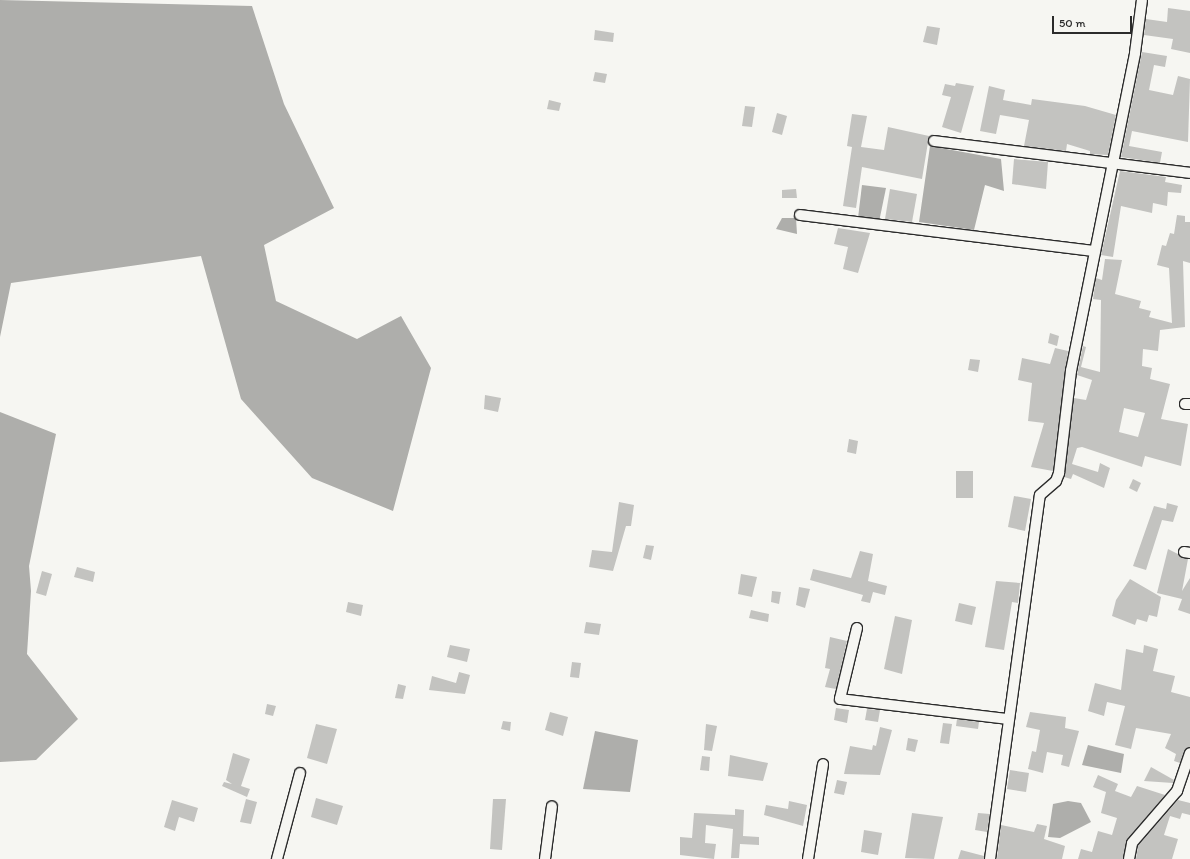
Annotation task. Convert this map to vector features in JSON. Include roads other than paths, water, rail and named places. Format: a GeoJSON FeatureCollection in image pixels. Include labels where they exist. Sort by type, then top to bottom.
{"type":"FeatureCollection","features":[{"type":"Feature","properties":{"kind":"street"},"geometry":{"type":"LineString","coordinates":[[990,859],[1008,719],[1040,495],[1058,478],[1071,371],[1142,0]]}},
{"type":"Feature","properties":{"kind":"street"},"geometry":{"type":"LineString","coordinates":[[934,141],[1190,172]]}},
{"type":"Feature","properties":{"kind":"street"},"geometry":{"type":"LineString","coordinates":[[800,215],[1095,251]]}},
{"type":"Feature","properties":{"kind":"street"},"geometry":{"type":"LineString","coordinates":[[857,628],[840,699],[1008,719]]}},
{"type":"Feature","properties":{"kind":"street"},"geometry":{"type":"LineString","coordinates":[[1129,859],[1132,843],[1178,791],[1190,753]]}},
{"type":"Feature","properties":{"kind":"street"},"geometry":{"type":"LineString","coordinates":[[808,859],[823,764]]}},
{"type":"Feature","properties":{"kind":"street"},"geometry":{"type":"LineString","coordinates":[[277,859],[300,773]]}},
{"type":"Feature","properties":{"kind":"street"},"geometry":{"type":"LineString","coordinates":[[545,859],[552,806]]}}]}
